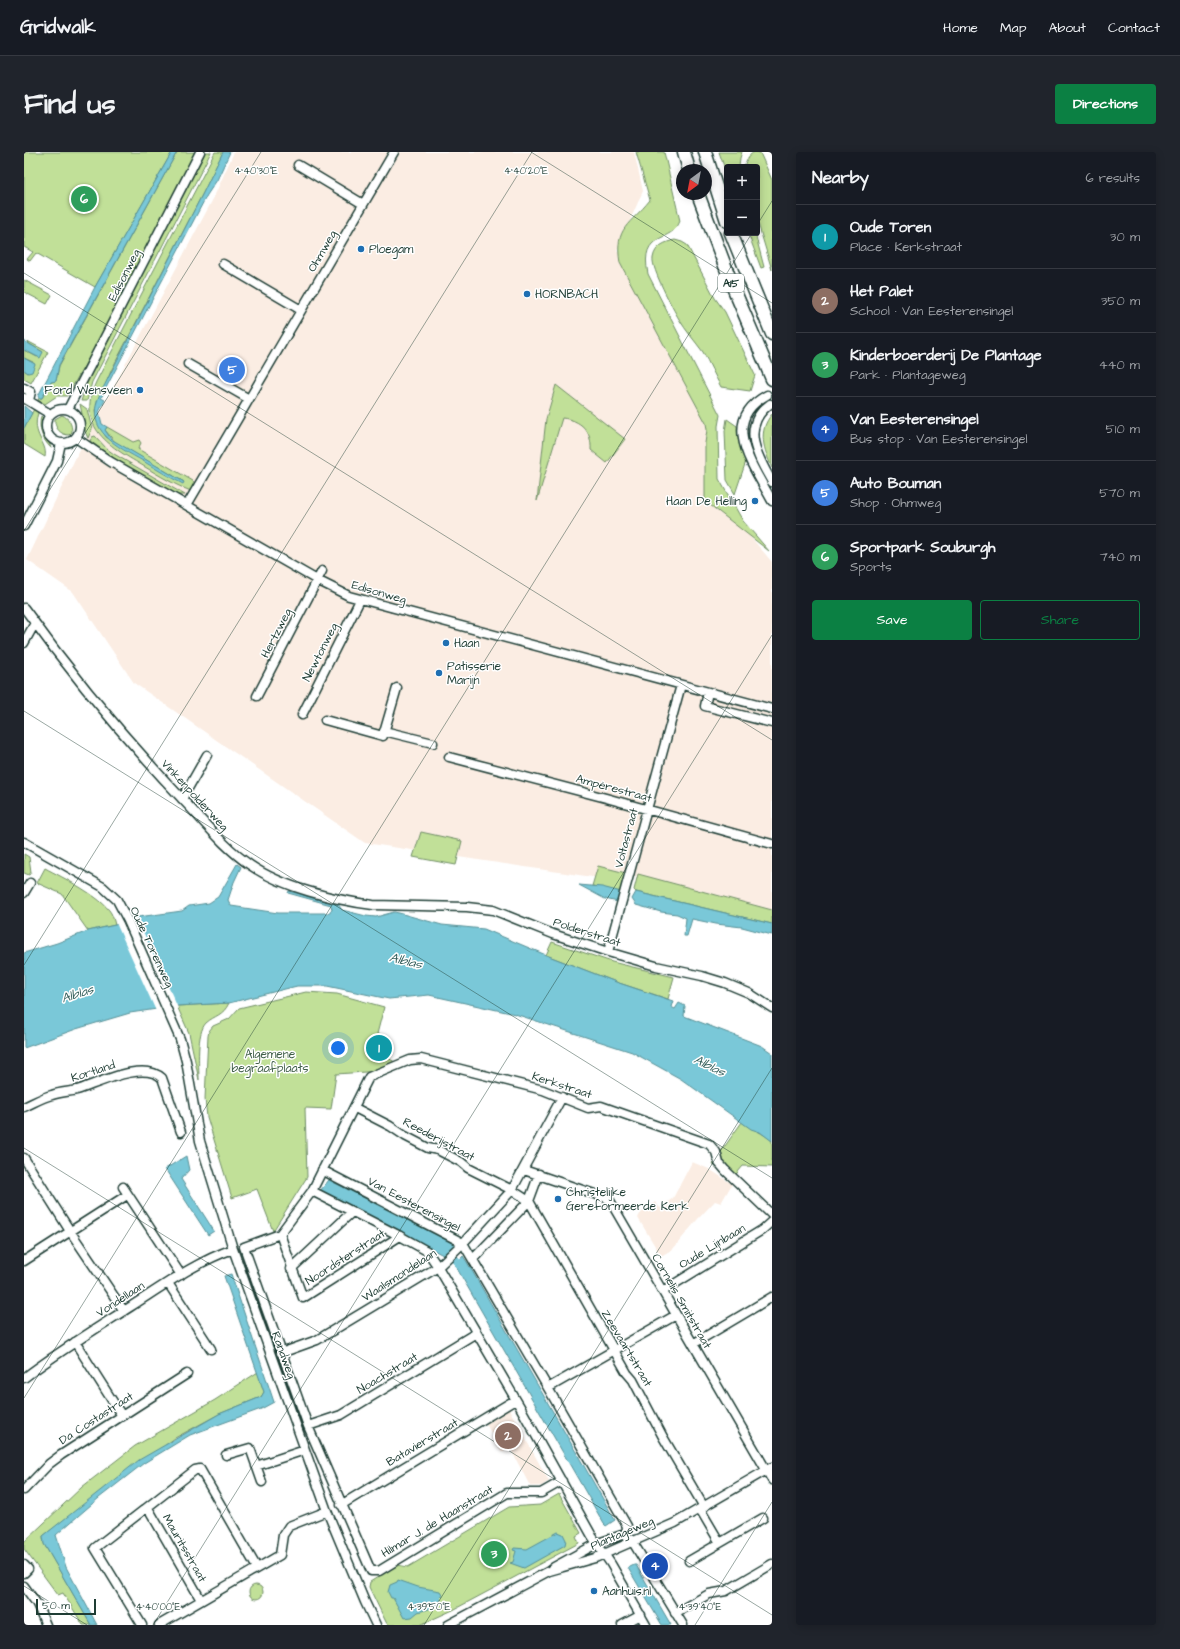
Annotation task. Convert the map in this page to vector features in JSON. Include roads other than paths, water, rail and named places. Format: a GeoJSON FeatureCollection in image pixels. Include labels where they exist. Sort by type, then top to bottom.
{"type":"FeatureCollection","features":[{"type":"Feature","properties":{"kind":"highway"},"geometry":{"type":"LineString","coordinates":[[684,152],[688,164]]}},
{"type":"Feature","properties":{"kind":"highway"},"geometry":{"type":"LineString","coordinates":[[705,152],[724,212]]}},
{"type":"Feature","properties":{"kind":"highway","name":"A15"},"geometry":{"type":"LineString","coordinates":[[700,200],[733,287],[770,375]]}},
{"type":"Feature","properties":{"kind":"highway","name":"A15"},"geometry":{"type":"LineString","coordinates":[[733,236],[772,334]]}},
{"type":"Feature","properties":{"kind":"street","name":"Edisonweg"},"geometry":{"type":"LineString","coordinates":[[68,409],[200,152]]}},
{"type":"Feature","properties":{"kind":"street","name":"Ohmweg"},"geometry":{"type":"LineString","coordinates":[[187,505],[394,152]]}},
{"type":"Feature","properties":{"kind":"street"},"geometry":{"type":"LineString","coordinates":[[298,165],[363,204]]}},
{"type":"Feature","properties":{"kind":"street"},"geometry":{"type":"LineString","coordinates":[[223,264],[301,310]]}},
{"type":"Feature","properties":{"kind":"street"},"geometry":{"type":"LineString","coordinates":[[188,364],[249,399]]}},
{"type":"Feature","properties":{"kind":"street"},"geometry":{"type":"LineString","coordinates":[[24,388],[31,392],[26,399],[50,414]]}},
{"type":"Feature","properties":{"kind":"street"},"geometry":{"type":"LineString","coordinates":[[767,395],[759,400],[748,411],[741,432],[747,454],[772,501]]}},
{"type":"Feature","properties":{"kind":"street"},"geometry":{"type":"LineString","coordinates":[[770,404],[757,419],[754,425],[753,435],[754,446],[772,482]]}},
{"type":"Feature","properties":{"kind":"street"},"geometry":{"type":"LineString","coordinates":[[58,409],[68,409],[76,414],[80,421],[80,430],[76,438],[68,443],[61,443],[52,439],[47,434],[46,423],[50,414],[58,409]]}},
{"type":"Feature","properties":{"kind":"street","name":"Edisonweg"},"geometry":{"type":"LineString","coordinates":[[76,438],[95,452],[317,580],[335,590],[360,600],[772,709]]}},
{"type":"Feature","properties":{"kind":"street"},"geometry":{"type":"LineString","coordinates":[[24,526],[57,461],[61,443]]}},
{"type":"Feature","properties":{"kind":"street","name":"Hertzweg"},"geometry":{"type":"LineString","coordinates":[[257,696],[322,571]]}},
{"type":"Feature","properties":{"kind":"street","name":"Newtonweg"},"geometry":{"type":"LineString","coordinates":[[302,715],[360,600]]}},
{"type":"Feature","properties":{"kind":"street","name":"Vinkenpolderweg"},"geometry":{"type":"LineString","coordinates":[[24,608],[118,730],[184,794],[231,851],[250,865],[273,878],[303,889],[358,904],[389,906]]}},
{"type":"Feature","properties":{"kind":"street"},"geometry":{"type":"LineString","coordinates":[[24,643],[35,623]]}},
{"type":"Feature","properties":{"kind":"street","name":"Voltastraat"},"geometry":{"type":"LineString","coordinates":[[608,952],[681,685]]}},
{"type":"Feature","properties":{"kind":"street"},"geometry":{"type":"LineString","coordinates":[[324,720],[383,736],[397,688]]}},
{"type":"Feature","properties":{"kind":"street"},"geometry":{"type":"LineString","coordinates":[[708,692],[705,706],[772,723]]}},
{"type":"Feature","properties":{"kind":"street"},"geometry":{"type":"LineString","coordinates":[[384,731],[433,744]]}},
{"type":"Feature","properties":{"kind":"street"},"geometry":{"type":"LineString","coordinates":[[184,794],[206,755]]}},
{"type":"Feature","properties":{"kind":"street","name":"Ampèrestraat"},"geometry":{"type":"LineString","coordinates":[[449,758],[647,809],[772,844]]}},
{"type":"Feature","properties":{"kind":"street","name":"Oude Torenweg"},"geometry":{"type":"LineString","coordinates":[[24,842],[103,887],[117,900],[125,914],[180,1039],[191,1086]]}},
{"type":"Feature","properties":{"kind":"street"},"geometry":{"type":"LineString","coordinates":[[24,893],[30,882]]}},
{"type":"Feature","properties":{"kind":"street","name":"Polderstraat"},"geometry":{"type":"LineString","coordinates":[[389,906],[467,907],[493,910],[553,934],[608,952],[656,966],[702,976],[725,983],[749,993],[772,1008]]}},
{"type":"Feature","properties":{"kind":"street","name":"Kerkstraat"},"geometry":{"type":"LineString","coordinates":[[280,1234],[312,1191],[370,1077],[410,1060],[421,1059],[517,1083],[562,1097],[588,1108],[601,1106],[709,1144],[716,1152],[719,1163],[724,1170],[772,1214]]}},
{"type":"Feature","properties":{"kind":"street","name":"Kortland"},"geometry":{"type":"LineString","coordinates":[[24,1107],[51,1095],[78,1090],[113,1076],[132,1072],[158,1074],[162,1078],[181,1132]]}},
{"type":"Feature","properties":{"kind":"street","name":"Randweg"},"geometry":{"type":"LineString","coordinates":[[191,1086],[200,1141],[233,1249],[327,1511],[376,1625]]}},
{"type":"Feature","properties":{"kind":"street","name":"Waalsmondelaan"},"geometry":{"type":"LineString","coordinates":[[281,1353],[317,1340],[438,1267],[463,1243],[512,1190],[562,1097]]}},
{"type":"Feature","properties":{"kind":"street","name":"Reederijstraat"},"geometry":{"type":"LineString","coordinates":[[355,1108],[428,1148],[438,1150],[461,1162],[468,1168],[512,1190]]}},
{"type":"Feature","properties":{"kind":"street"},"geometry":{"type":"LineString","coordinates":[[24,1159],[124,1311]]}},
{"type":"Feature","properties":{"kind":"street","name":"Van Eesterensingel"},"geometry":{"type":"LineString","coordinates":[[322,1170],[463,1243],[627,1526],[626,1535]]}},
{"type":"Feature","properties":{"kind":"street","name":"Cornelis Smitstraat"},"geometry":{"type":"LineString","coordinates":[[524,1170],[609,1199],[693,1344],[769,1469],[772,1480]]}},
{"type":"Feature","properties":{"kind":"street"},"geometry":{"type":"LineString","coordinates":[[473,1259],[529,1201],[539,1174]]}},
{"type":"Feature","properties":{"kind":"street"},"geometry":{"type":"LineString","coordinates":[[123,1187],[181,1274]]}},
{"type":"Feature","properties":{"kind":"street"},"geometry":{"type":"LineString","coordinates":[[512,1190],[529,1201]]}},
{"type":"Feature","properties":{"kind":"street"},"geometry":{"type":"LineString","coordinates":[[312,1191],[427,1251],[438,1267],[562,1481],[592,1536],[605,1554],[646,1625]]}},
{"type":"Feature","properties":{"kind":"street"},"geometry":{"type":"LineString","coordinates":[[24,1260],[124,1197]]}},
{"type":"Feature","properties":{"kind":"street","name":"Zeevaartstraat"},"geometry":{"type":"LineString","coordinates":[[529,1201],[627,1373],[633,1380],[702,1508]]}},
{"type":"Feature","properties":{"kind":"street"},"geometry":{"type":"LineString","coordinates":[[280,1234],[291,1269],[352,1212]]}},
{"type":"Feature","properties":{"kind":"street","name":"Oude Lijnbaan"},"geometry":{"type":"LineString","coordinates":[[663,1290],[762,1230],[772,1221]]}},
{"type":"Feature","properties":{"kind":"street","name":"Randweg"},"geometry":{"type":"LineString","coordinates":[[280,1234],[244,1247],[308,1426],[341,1505],[371,1571]]}},
{"type":"Feature","properties":{"kind":"street","name":"Noordsterstraat"},"geometry":{"type":"LineString","coordinates":[[291,1269],[303,1298],[400,1236]]}},
{"type":"Feature","properties":{"kind":"street","name":"Vondellaan"},"geometry":{"type":"LineString","coordinates":[[24,1378],[75,1342],[181,1274],[216,1255],[233,1249]]}},
{"type":"Feature","properties":{"kind":"street"},"geometry":{"type":"LineString","coordinates":[[168,1283],[211,1350]]}},
{"type":"Feature","properties":{"kind":"street"},"geometry":{"type":"LineString","coordinates":[[693,1344],[772,1297]]}},
{"type":"Feature","properties":{"kind":"street"},"geometry":{"type":"LineString","coordinates":[[548,1388],[676,1315]]}},
{"type":"Feature","properties":{"kind":"street","name":"Noachstraat"},"geometry":{"type":"LineString","coordinates":[[308,1426],[340,1415],[476,1333]]}},
{"type":"Feature","properties":{"kind":"street"},"geometry":{"type":"LineString","coordinates":[[75,1342],[122,1416]]}},
{"type":"Feature","properties":{"kind":"street","name":"Da Costastraat"},"geometry":{"type":"LineString","coordinates":[[25,1487],[49,1464],[61,1455],[187,1374]]}},
{"type":"Feature","properties":{"kind":"street","name":"Batavierstraat"},"geometry":{"type":"LineString","coordinates":[[341,1505],[515,1400]]}},
{"type":"Feature","properties":{"kind":"street"},"geometry":{"type":"LineString","coordinates":[[226,1455],[250,1448],[262,1482]]}},
{"type":"Feature","properties":{"kind":"street"},"geometry":{"type":"LineString","coordinates":[[256,1466],[305,1450]]}},
{"type":"Feature","properties":{"kind":"street"},"geometry":{"type":"LineString","coordinates":[[142,1625],[96,1548],[195,1470],[200,1469],[257,1568]]}},
{"type":"Feature","properties":{"kind":"street","name":"Plantageweg"},"geometry":{"type":"LineString","coordinates":[[549,1571],[605,1554],[675,1523],[769,1469]]}},
{"type":"Feature","properties":{"kind":"street","name":"Hilmar J. de Haanstraat"},"geometry":{"type":"LineString","coordinates":[[371,1571],[380,1571],[507,1493],[541,1493],[562,1481]]}},
{"type":"Feature","properties":{"kind":"street","name":"Mauritsstraat"},"geometry":{"type":"LineString","coordinates":[[148,1508],[201,1600]]}},
{"type":"Feature","properties":{"kind":"street"},"geometry":{"type":"LineString","coordinates":[[702,1508],[720,1543]]}},
{"type":"Feature","properties":{"kind":"street"},"geometry":{"type":"LineString","coordinates":[[159,1625],[280,1555],[283,1535],[289,1526],[327,1511]]}},
{"type":"Feature","properties":{"kind":"street"},"geometry":{"type":"LineString","coordinates":[[689,1560],[763,1518]]}},
{"type":"Feature","properties":{"kind":"street"},"geometry":{"type":"LineString","coordinates":[[626,1535],[634,1542],[683,1625]]}},
{"type":"Feature","properties":{"kind":"street","name":"Plantageweg"},"geometry":{"type":"LineString","coordinates":[[448,1625],[598,1543],[626,1535]]}},
{"type":"Feature","properties":{"kind":"street"},"geometry":{"type":"LineString","coordinates":[[675,1613],[709,1594],[726,1591],[772,1564]]}},
{"type":"Feature","properties":{"kind":"street"},"geometry":{"type":"LineString","coordinates":[[24,1565],[28,1569],[24,1572]]}},
{"type":"Feature","properties":{"kind":"street"},"geometry":{"type":"LineString","coordinates":[[24,1586],[38,1604],[46,1625]]}},
{"type":"Feature","properties":{"kind":"street"},"geometry":{"type":"LineString","coordinates":[[622,1625],[641,1615]]}},
{"type":"Feature","properties":{"kind":"water"},"geometry":{"type":"Polygon","coordinates":[[[172,152],[177,152],[59,365],[56,381],[51,382],[42,398],[39,398],[38,396],[95,287],[172,152]]]}},
{"type":"Feature","properties":{"kind":"water"},"geometry":{"type":"Polygon","coordinates":[[[223,152],[230,152],[217,180],[207,195],[108,384],[101,398],[105,400],[99,412],[102,424],[107,427],[105,430],[111,439],[184,482],[183,484],[114,444],[100,428],[96,419],[96,408],[99,396],[223,152]]]}},
{"type":"Feature","properties":{"kind":"water"},"geometry":{"type":"Polygon","coordinates":[[[24,341],[43,352],[40,358],[24,350],[24,341]]]}},
{"type":"Feature","properties":{"kind":"water"},"geometry":{"type":"Polygon","coordinates":[[[24,358],[35,364],[32,372],[28,373],[24,370],[24,358]]]}},
{"type":"Feature","properties":{"kind":"water"},"geometry":{"type":"Polygon","coordinates":[[[24,406],[32,413],[24,428],[24,406]]]}},
{"type":"Feature","properties":{"kind":"water","name":"Alblas"},"geometry":{"type":"Polygon","coordinates":[[[237,864],[241,867],[228,900],[231,906],[278,913],[328,913],[332,910],[331,905],[288,893],[289,891],[338,904],[342,910],[366,916],[376,917],[394,912],[442,925],[484,929],[616,982],[673,1001],[671,1007],[675,1009],[679,1003],[685,1006],[684,1016],[762,1046],[772,1053],[772,1141],[760,1132],[751,1129],[681,1079],[632,1052],[515,1014],[429,995],[389,999],[327,986],[297,986],[229,1003],[177,1006],[130,1013],[76,1029],[24,1048],[24,953],[57,943],[88,931],[115,925],[138,917],[182,911],[189,906],[209,903],[218,897],[237,864]]]}},
{"type":"Feature","properties":{"kind":"water"},"geometry":{"type":"Polygon","coordinates":[[[579,885],[602,887],[621,892],[618,902],[605,899],[579,885]]]}},
{"type":"Feature","properties":{"kind":"water"},"geometry":{"type":"Polygon","coordinates":[[[636,892],[772,924],[772,935],[742,927],[692,919],[687,936],[684,936],[686,918],[677,914],[661,912],[636,905],[632,899],[636,892]]]}},
{"type":"Feature","properties":{"kind":"water"},"geometry":{"type":"Polygon","coordinates":[[[186,1156],[189,1170],[181,1179],[214,1231],[208,1235],[165,1169],[186,1156]]]}},
{"type":"Feature","properties":{"kind":"water"},"geometry":{"type":"Polygon","coordinates":[[[329,1180],[455,1244],[445,1256],[320,1191],[329,1180]]]}},
{"type":"Feature","properties":{"kind":"water"},"geometry":{"type":"Polygon","coordinates":[[[463,1256],[615,1520],[606,1526],[455,1265],[463,1256]]]}},
{"type":"Feature","properties":{"kind":"water"},"geometry":{"type":"Polygon","coordinates":[[[231,1274],[274,1402],[261,1409],[190,1435],[144,1463],[99,1498],[56,1535],[66,1567],[97,1625],[91,1625],[44,1544],[43,1536],[139,1460],[219,1414],[261,1397],[264,1392],[224,1276],[231,1274]]]}},
{"type":"Feature","properties":{"kind":"water"},"geometry":{"type":"Polygon","coordinates":[[[558,1532],[563,1534],[566,1540],[565,1545],[524,1568],[510,1563],[513,1562],[516,1551],[513,1550],[514,1548],[527,1549],[558,1532]]]}},
{"type":"Feature","properties":{"kind":"water"},"geometry":{"type":"Polygon","coordinates":[[[636,1565],[671,1625],[662,1625],[628,1568],[636,1565]]]}},
{"type":"Feature","properties":{"kind":"water"},"geometry":{"type":"Polygon","coordinates":[[[398,1580],[418,1587],[440,1591],[443,1596],[440,1597],[441,1600],[438,1604],[429,1609],[418,1612],[412,1617],[404,1618],[388,1592],[390,1585],[398,1580]]]}},
{"type":"Feature","properties":{"kind":"waterway"},"geometry":{"type":"LineString","coordinates":[[456,1260],[465,1271]]}},
{"type":"Feature","properties":{"kind":"place","name":"Sportpark Souburgh"},"geometry":{"type":"Point","coordinates":[84,199]}},
{"type":"Feature","properties":{"kind":"place","name":"Ploegam"},"geometry":{"type":"Point","coordinates":[361,249]}},
{"type":"Feature","properties":{"kind":"place","name":"HORNBACH"},"geometry":{"type":"Point","coordinates":[527,294]}},
{"type":"Feature","properties":{"kind":"place","name":"Auto Bouman"},"geometry":{"type":"Point","coordinates":[232,370]}},
{"type":"Feature","properties":{"kind":"place","name":"Ford Wensveen"},"geometry":{"type":"Point","coordinates":[140,390]}},
{"type":"Feature","properties":{"kind":"place","name":"Haan De Helling"},"geometry":{"type":"Point","coordinates":[755,501]}},
{"type":"Feature","properties":{"kind":"place","name":"Haan"},"geometry":{"type":"Point","coordinates":[446,643]}},
{"type":"Feature","properties":{"kind":"place","name":"Patisserie Marijn"},"geometry":{"type":"Point","coordinates":[439,673]}},
{"type":"Feature","properties":{"kind":"place","name":"Oude Toren"},"geometry":{"type":"Point","coordinates":[379,1048]}},
{"type":"Feature","properties":{"kind":"place","name":"Christelijke Gereformeerde Kerk"},"geometry":{"type":"Point","coordinates":[558,1199]}},
{"type":"Feature","properties":{"kind":"place","name":"Het Palet"},"geometry":{"type":"Point","coordinates":[508,1436]}},
{"type":"Feature","properties":{"kind":"place","name":"Kinderboerderij De Plantage"},"geometry":{"type":"Point","coordinates":[494,1554]}},
{"type":"Feature","properties":{"kind":"place","name":"Van Eesterensingel"},"geometry":{"type":"Point","coordinates":[655,1566]}},
{"type":"Feature","properties":{"kind":"place","name":"Aanhuis.nl"},"geometry":{"type":"Point","coordinates":[594,1591]}},
{"type":"Feature","properties":{"kind":"park label","name":"Algemene begraafplaats"},"geometry":{"type":"Point","coordinates":[270,1061]}}]}
